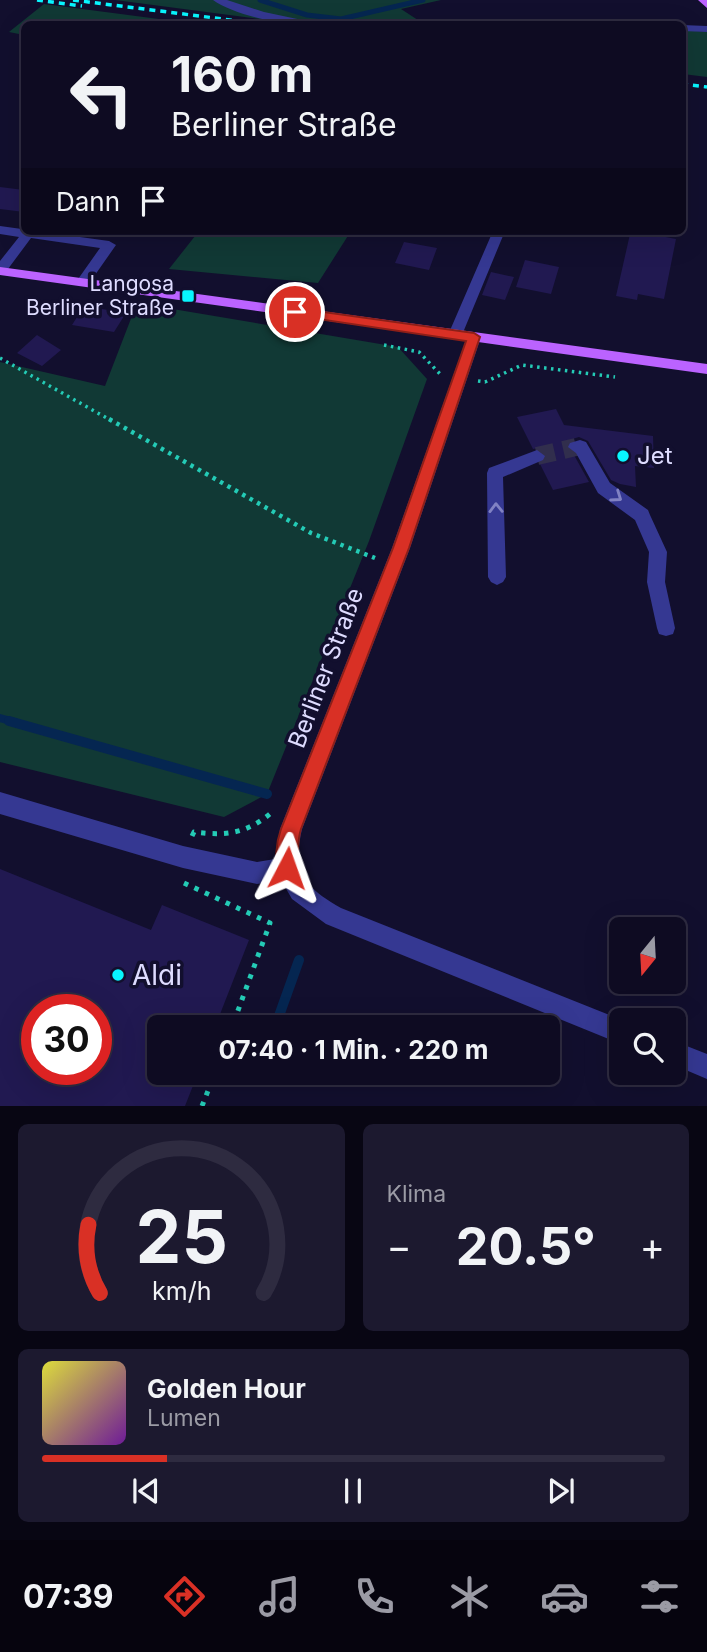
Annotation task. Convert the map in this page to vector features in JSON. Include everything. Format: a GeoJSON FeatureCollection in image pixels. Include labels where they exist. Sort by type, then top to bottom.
{"type":"FeatureCollection","features":[{"type":"Feature","properties":{"kind":"main road"},"geometry":{"type":"LineString","coordinates":[[703,0],[707,5]]}},
{"type":"Feature","properties":{"kind":"main road"},"geometry":{"type":"LineString","coordinates":[[0,271],[707,369]]}},
{"type":"Feature","properties":{"kind":"street"},"geometry":{"type":"LineString","coordinates":[[218,0],[262,15],[298,21]]}},
{"type":"Feature","properties":{"kind":"street"},"geometry":{"type":"LineString","coordinates":[[686,28],[707,29]]}},
{"type":"Feature","properties":{"kind":"street"},"geometry":{"type":"LineString","coordinates":[[0,230],[21,233]]}},
{"type":"Feature","properties":{"kind":"street"},"geometry":{"type":"LineString","coordinates":[[0,271],[28,235]]}},
{"type":"Feature","properties":{"kind":"street"},"geometry":{"type":"LineString","coordinates":[[36,235],[109,245],[83,282]]}},
{"type":"Feature","properties":{"kind":"street"},"geometry":{"type":"LineString","coordinates":[[455,335],[497,235]]}},
{"type":"Feature","properties":{"kind":"street","name":"Berliner Straße"},"geometry":{"type":"LineString","coordinates":[[287,868],[287,840],[395,564],[474,337]]}},
{"type":"Feature","properties":{"kind":"street"},"geometry":{"type":"LineString","coordinates":[[576,447],[580,446],[604,488],[642,514],[658,552],[656,582],[666,628]]}},
{"type":"Feature","properties":{"kind":"street"},"geometry":{"type":"LineString","coordinates":[[497,577],[495,473],[537,456]]}},
{"type":"Feature","properties":{"kind":"street"},"geometry":{"type":"LineString","coordinates":[[0,803],[183,857],[257,873],[287,868],[302,897],[314,906],[609,1027]]}},
{"type":"Feature","properties":{"kind":"street"},"geometry":{"type":"LineString","coordinates":[[686,1058],[707,1067]]}},
{"type":"Feature","properties":{"kind":"path"},"geometry":{"type":"LineString","coordinates":[[371,342],[419,352],[441,375],[459,379],[485,382],[522,365],[602,376]]}},
{"type":"Feature","properties":{"kind":"path"},"geometry":{"type":"LineString","coordinates":[[0,358],[311,533],[395,564]]}},
{"type":"Feature","properties":{"kind":"path"},"geometry":{"type":"LineString","coordinates":[[202,1106],[210,1085]]}},
{"type":"Feature","properties":{"kind":"green space"},"geometry":{"type":"Polygon","coordinates":[[[115,0],[441,0],[401,9],[419,21],[276,21],[115,0]]]}},
{"type":"Feature","properties":{"kind":"green space"},"geometry":{"type":"Polygon","coordinates":[[[44,4],[174,21],[23,21],[44,4]]]}},
{"type":"Feature","properties":{"kind":"green space"},"geometry":{"type":"Polygon","coordinates":[[[21,22],[21,34],[9,32],[21,22]]]}},
{"type":"Feature","properties":{"kind":"green space"},"geometry":{"type":"Polygon","coordinates":[[[686,30],[707,32],[707,77],[686,74],[686,30]]]}},
{"type":"Feature","properties":{"kind":"green space"},"geometry":{"type":"Polygon","coordinates":[[[196,235],[348,235],[318,283],[169,269],[196,235]]]}},
{"type":"Feature","properties":{"kind":"green space"},"geometry":{"type":"Polygon","coordinates":[[[137,303],[398,347],[427,379],[369,541],[267,794],[224,817],[0,762],[0,362],[105,386],[137,303]]]}},
{"type":"Feature","properties":{"kind":"building"},"geometry":{"type":"Polygon","coordinates":[[[0,187],[21,190],[21,212],[0,209],[0,187]]]}},
{"type":"Feature","properties":{"kind":"building"},"geometry":{"type":"Polygon","coordinates":[[[630,235],[655,235],[676,239],[664,299],[638,294],[637,300],[616,296],[630,235]]]}},
{"type":"Feature","properties":{"kind":"building"},"geometry":{"type":"Polygon","coordinates":[[[404,242],[437,248],[429,270],[395,263],[404,242]]]}},
{"type":"Feature","properties":{"kind":"building"},"geometry":{"type":"Polygon","coordinates":[[[525,260],[559,267],[551,294],[516,287],[525,260]]]}},
{"type":"Feature","properties":{"kind":"building"},"geometry":{"type":"Polygon","coordinates":[[[491,272],[514,277],[505,300],[482,295],[491,272]]]}},
{"type":"Feature","properties":{"kind":"building"},"geometry":{"type":"Polygon","coordinates":[[[84,306],[126,313],[114,332],[72,325],[84,306]]]}},
{"type":"Feature","properties":{"kind":"building"},"geometry":{"type":"Polygon","coordinates":[[[37,335],[61,350],[42,366],[17,353],[37,335]]]}},
{"type":"Feature","properties":{"kind":"building"},"geometry":{"type":"Polygon","coordinates":[[[556,409],[564,425],[653,436],[654,468],[635,466],[636,487],[620,484],[611,480],[588,441],[579,437],[569,440],[565,448],[574,455],[589,482],[553,490],[540,464],[548,455],[539,448],[533,449],[517,417],[556,409]]]}},
{"type":"Feature","properties":{"kind":"building","name":"Aldi"},"geometry":{"type":"Polygon","coordinates":[[[0,869],[151,930],[162,905],[249,940],[220,1015],[147,1015],[147,1085],[193,1085],[185,1106],[0,1106],[0,869]]]}},
{"type":"Feature","properties":{"kind":"waterway"},"geometry":{"type":"LineString","coordinates":[[260,0],[307,15],[341,19],[423,0]]}},
{"type":"Feature","properties":{"kind":"waterway"},"geometry":{"type":"LineString","coordinates":[[0,718],[15,722]]}},
{"type":"Feature","properties":{"kind":"waterway"},"geometry":{"type":"LineString","coordinates":[[9,721],[267,794]]}},
{"type":"Feature","properties":{"kind":"waterway"},"geometry":{"type":"LineString","coordinates":[[279,1015],[299,960]]}},
{"type":"Feature","properties":{"kind":"tunnel"},"geometry":{"type":"LineString","coordinates":[[537,456],[576,447]]}},
{"type":"Feature","properties":{"kind":"railway"},"geometry":{"type":"LineString","coordinates":[[37,0],[82,6]]}},
{"type":"Feature","properties":{"kind":"railway"},"geometry":{"type":"LineString","coordinates":[[73,0],[238,21]]}},
{"type":"Feature","properties":{"kind":"railway"},"geometry":{"type":"LineString","coordinates":[[686,84],[707,87]]}},
{"type":"Feature","properties":{"kind":"place","name":"Langosa Berliner Straße"},"geometry":{"type":"Point","coordinates":[188,296]}},
{"type":"Feature","properties":{"kind":"place","name":"Jet"},"geometry":{"type":"Point","coordinates":[623,456]}},
{"type":"Feature","properties":{"kind":"place","name":"Aldi"},"geometry":{"type":"Point","coordinates":[118,975]}},
{"type":"Feature","properties":{"kind":"route"},"geometry":{"type":"LineString","coordinates":[[287,868],[287,840],[300,803],[401,548],[474,337],[295,312]]}}]}
